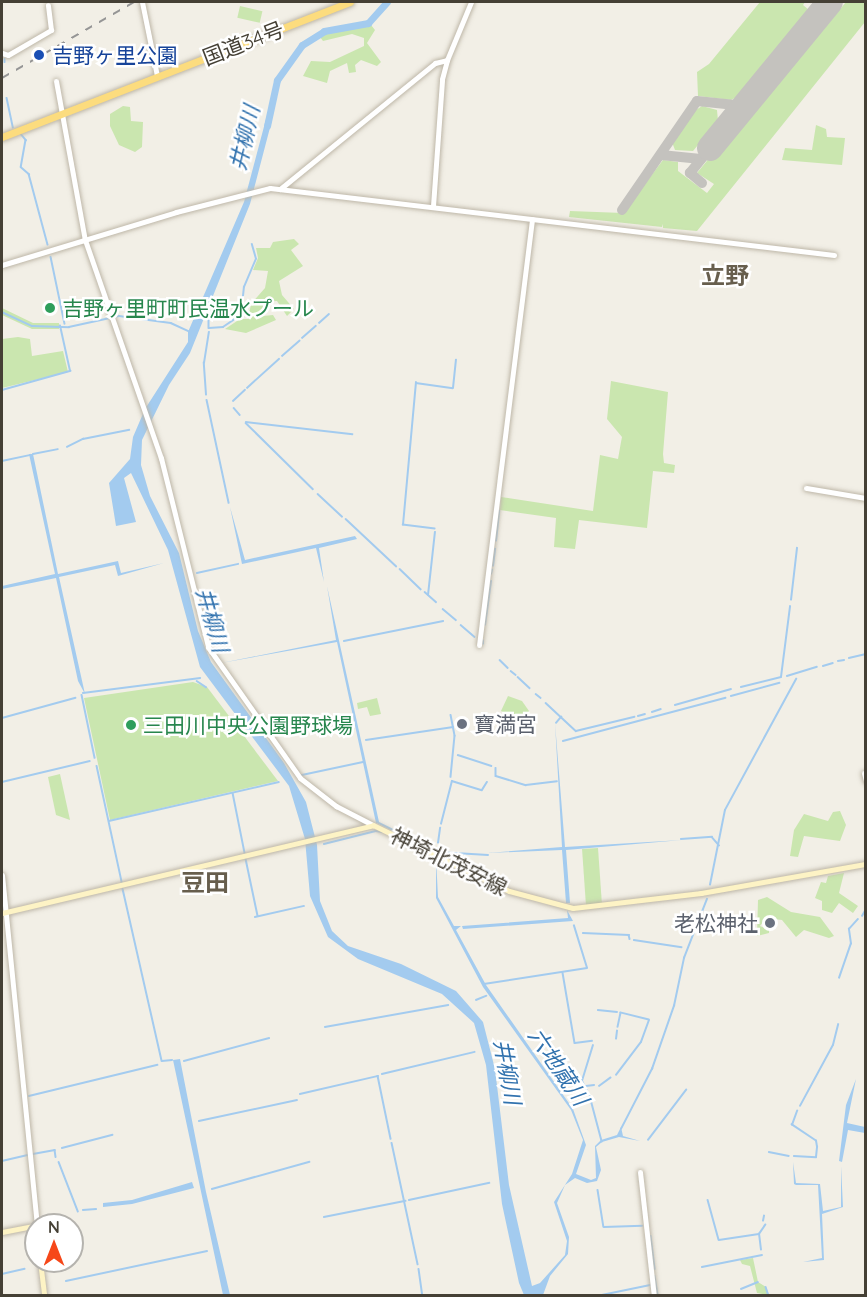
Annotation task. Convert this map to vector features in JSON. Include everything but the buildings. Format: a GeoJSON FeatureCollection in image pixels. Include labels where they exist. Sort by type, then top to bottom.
{"type":"FeatureCollection","features":[{"type":"Feature","properties":{"kind":"highway","name":"国道34号"},"geometry":{"type":"LineString","coordinates":[[2,137],[350,2]]}},
{"type":"Feature","properties":{"kind":"main road","name":"神埼北茂安線"},"geometry":{"type":"LineString","coordinates":[[3,912],[374,825],[526,898],[573,908],[701,893],[866,864]]}},
{"type":"Feature","properties":{"kind":"main road"},"geometry":{"type":"LineString","coordinates":[[2,1232],[24,1227]]}},
{"type":"Feature","properties":{"kind":"main road"},"geometry":{"type":"LineString","coordinates":[[41,1273],[44,1296]]}},
{"type":"Feature","properties":{"kind":"street"},"geometry":{"type":"LineString","coordinates":[[142,2],[157,76]]}},
{"type":"Feature","properties":{"kind":"street"},"geometry":{"type":"LineString","coordinates":[[433,206],[447,60],[471,2]]}},
{"type":"Feature","properties":{"kind":"street"},"geometry":{"type":"LineString","coordinates":[[2,53],[8,54],[51,30],[48,5]]}},
{"type":"Feature","properties":{"kind":"street"},"geometry":{"type":"LineString","coordinates":[[280,189],[435,63],[447,60]]}},
{"type":"Feature","properties":{"kind":"street"},"geometry":{"type":"LineString","coordinates":[[56,81],[85,240],[150,429],[214,660],[300,778],[336,806],[374,825]]}},
{"type":"Feature","properties":{"kind":"street"},"geometry":{"type":"LineString","coordinates":[[2,265],[245,193],[280,189],[834,255]]}},
{"type":"Feature","properties":{"kind":"street"},"geometry":{"type":"LineString","coordinates":[[479,645],[532,219]]}},
{"type":"Feature","properties":{"kind":"street"},"geometry":{"type":"LineString","coordinates":[[806,488],[866,498]]}},
{"type":"Feature","properties":{"kind":"street"},"geometry":{"type":"LineString","coordinates":[[864,773],[866,781]]}},
{"type":"Feature","properties":{"kind":"street"},"geometry":{"type":"LineString","coordinates":[[2,875],[3,912],[36,1213]]}},
{"type":"Feature","properties":{"kind":"street"},"geometry":{"type":"LineString","coordinates":[[640,1172],[654,1296]]}},
{"type":"Feature","properties":{"kind":"green space"},"geometry":{"type":"Polygon","coordinates":[[[760,2],[805,2],[803,5],[809,10],[739,96],[731,100],[698,96],[697,72],[709,64],[760,2]]]}},
{"type":"Feature","properties":{"kind":"green space"},"geometry":{"type":"Polygon","coordinates":[[[846,2],[865,2],[865,22],[697,231],[663,228],[663,224],[662,227],[569,217],[570,211],[623,213],[663,160],[678,162],[678,171],[707,193],[714,184],[697,173],[822,21],[827,25],[846,2]]]}},
{"type":"Feature","properties":{"kind":"green space"},"geometry":{"type":"Polygon","coordinates":[[[240,6],[262,11],[260,23],[237,18],[240,6]]]}},
{"type":"Feature","properties":{"kind":"green space"},"geometry":{"type":"Polygon","coordinates":[[[371,25],[375,30],[367,43],[381,62],[377,66],[361,60],[355,65],[356,72],[349,73],[347,63],[330,71],[327,83],[303,76],[311,61],[330,62],[364,46],[364,38],[352,34],[323,41],[320,37],[325,33],[371,25]]]}},
{"type":"Feature","properties":{"kind":"green space"},"geometry":{"type":"Polygon","coordinates":[[[123,106],[130,107],[131,121],[143,122],[142,147],[135,152],[119,145],[110,126],[110,114],[123,106]]]}},
{"type":"Feature","properties":{"kind":"green space"},"geometry":{"type":"Polygon","coordinates":[[[702,106],[717,110],[718,121],[693,151],[675,150],[672,142],[693,112],[702,106]]]}},
{"type":"Feature","properties":{"kind":"green space"},"geometry":{"type":"Polygon","coordinates":[[[816,125],[826,129],[827,137],[845,138],[842,165],[782,160],[785,148],[812,150],[816,125]]]}},
{"type":"Feature","properties":{"kind":"green space"},"geometry":{"type":"Polygon","coordinates":[[[294,239],[299,244],[291,250],[303,266],[279,281],[282,295],[294,309],[287,316],[277,301],[263,302],[263,316],[273,315],[276,320],[246,333],[225,329],[240,319],[248,319],[251,304],[265,288],[268,271],[253,270],[258,258],[256,248],[270,248],[273,242],[294,239]]]}},
{"type":"Feature","properties":{"kind":"green space"},"geometry":{"type":"Polygon","coordinates":[[[2,308],[33,323],[59,323],[59,329],[32,329],[2,315],[2,308]]]}},
{"type":"Feature","properties":{"kind":"green space"},"geometry":{"type":"Polygon","coordinates":[[[18,337],[30,339],[32,356],[63,351],[68,372],[2,388],[2,339],[18,337]]]}},
{"type":"Feature","properties":{"kind":"green space"},"geometry":{"type":"Polygon","coordinates":[[[611,381],[668,392],[663,454],[664,463],[675,465],[674,473],[653,471],[647,528],[579,520],[575,549],[554,547],[556,518],[500,510],[501,497],[593,511],[600,455],[618,459],[622,437],[607,419],[611,381]]]}},
{"type":"Feature","properties":{"kind":"green space"},"geometry":{"type":"Polygon","coordinates":[[[193,682],[207,687],[278,781],[110,820],[84,698],[193,682]]]}},
{"type":"Feature","properties":{"kind":"green space"},"geometry":{"type":"Polygon","coordinates":[[[508,696],[522,701],[529,711],[526,717],[513,718],[501,711],[508,696]]]}},
{"type":"Feature","properties":{"kind":"green space"},"geometry":{"type":"Polygon","coordinates":[[[377,698],[381,714],[370,716],[367,707],[358,709],[357,703],[377,698]]]}},
{"type":"Feature","properties":{"kind":"green space"},"geometry":{"type":"Polygon","coordinates":[[[60,774],[70,820],[56,815],[48,777],[60,774]]]}},
{"type":"Feature","properties":{"kind":"green space"},"geometry":{"type":"Polygon","coordinates":[[[840,811],[846,825],[840,841],[804,836],[798,857],[790,856],[794,830],[804,814],[828,821],[833,812],[840,811]]]}},
{"type":"Feature","properties":{"kind":"green space"},"geometry":{"type":"Polygon","coordinates":[[[598,848],[602,904],[586,905],[582,849],[598,848]]]}},
{"type":"Feature","properties":{"kind":"green space"},"geometry":{"type":"Polygon","coordinates":[[[844,873],[839,893],[858,906],[853,913],[839,903],[832,913],[822,910],[822,901],[815,898],[821,882],[826,883],[828,876],[844,873]]]}},
{"type":"Feature","properties":{"kind":"green space"},"geometry":{"type":"Polygon","coordinates":[[[767,897],[791,912],[820,917],[834,936],[829,938],[804,930],[796,937],[782,920],[766,918],[760,926],[769,930],[769,933],[757,936],[758,900],[767,897]]]}},
{"type":"Feature","properties":{"kind":"green space"},"geometry":{"type":"Polygon","coordinates":[[[753,1258],[758,1282],[766,1287],[769,1295],[757,1293],[750,1266],[742,1264],[740,1260],[753,1258]]]}},
{"type":"Feature","properties":{"kind":"water"},"geometry":{"type":"Polygon","coordinates":[[[266,119],[272,120],[250,204],[190,353],[169,385],[142,440],[141,465],[150,496],[179,553],[198,631],[211,662],[284,763],[306,802],[317,845],[320,901],[332,931],[348,946],[401,964],[456,991],[483,1022],[495,1069],[509,1185],[532,1286],[540,1283],[565,1255],[567,1241],[554,1202],[572,1174],[583,1140],[571,1110],[483,987],[436,898],[436,858],[438,897],[454,926],[461,926],[456,930],[486,985],[573,1109],[586,1145],[576,1174],[591,1180],[596,1178],[595,1146],[601,1140],[617,1135],[621,1127],[623,1136],[640,1141],[619,1137],[602,1142],[596,1147],[601,1170],[597,1181],[587,1183],[575,1178],[565,1185],[557,1203],[569,1237],[568,1254],[550,1276],[543,1295],[524,1295],[519,1283],[502,1204],[486,1065],[474,1023],[442,994],[358,959],[328,937],[310,896],[305,839],[289,786],[200,667],[168,550],[131,473],[124,478],[136,522],[116,526],[109,483],[130,459],[133,437],[145,409],[188,342],[188,332],[244,202],[266,119]]]}},
{"type":"Feature","properties":{"kind":"water"},"geometry":{"type":"Polygon","coordinates":[[[29,454],[33,454],[58,574],[118,561],[121,573],[164,563],[118,576],[115,565],[59,577],[85,694],[78,681],[56,578],[2,589],[2,586],[55,574],[29,454]]]}},
{"type":"Feature","properties":{"kind":"water"},"geometry":{"type":"Polygon","coordinates":[[[230,507],[245,560],[355,536],[357,539],[319,548],[324,582],[316,548],[242,564],[230,507]]]}},
{"type":"Feature","properties":{"kind":"water"},"geometry":{"type":"Polygon","coordinates":[[[327,586],[379,822],[376,823],[337,642],[221,663],[336,640],[327,586]]]}},
{"type":"Feature","properties":{"kind":"water"},"geometry":{"type":"Polygon","coordinates":[[[555,723],[565,847],[682,840],[566,850],[570,903],[566,903],[562,850],[487,853],[562,847],[555,723]]]}},
{"type":"Feature","properties":{"kind":"water"},"geometry":{"type":"Polygon","coordinates":[[[567,910],[573,921],[463,929],[462,926],[568,918],[567,910]]]}},
{"type":"Feature","properties":{"kind":"water"},"geometry":{"type":"Polygon","coordinates":[[[180,1059],[206,1192],[230,1295],[223,1295],[173,1060],[180,1059]]]}},
{"type":"Feature","properties":{"kind":"water"},"geometry":{"type":"Polygon","coordinates":[[[856,1079],[847,1123],[865,1127],[865,1133],[848,1130],[842,1162],[839,1161],[846,1105],[856,1079]]]}},
{"type":"Feature","properties":{"kind":"water"},"geometry":{"type":"Polygon","coordinates":[[[793,1162],[796,1183],[820,1184],[823,1211],[841,1207],[841,1166],[843,1207],[822,1214],[824,1260],[803,1262],[822,1258],[818,1185],[794,1184],[793,1162]]]}},
{"type":"Feature","properties":{"kind":"water"},"geometry":{"type":"Polygon","coordinates":[[[192,1182],[194,1188],[132,1204],[103,1207],[103,1203],[132,1200],[192,1182]]]}},
{"type":"Feature","properties":{"kind":"waterway","name":"井柳川"},"geometry":{"type":"LineString","coordinates":[[267,126],[277,80],[302,45],[324,31],[368,23],[387,2]]}},
{"type":"Feature","properties":{"kind":"waterway"},"geometry":{"type":"LineString","coordinates":[[7,98],[13,127]]}},
{"type":"Feature","properties":{"kind":"waterway"},"geometry":{"type":"LineString","coordinates":[[21,134],[26,140],[21,167],[29,174],[48,245]]}},
{"type":"Feature","properties":{"kind":"waterway"},"geometry":{"type":"LineString","coordinates":[[209,315],[209,328],[223,327],[241,315],[244,287],[256,259],[252,245]]}},
{"type":"Feature","properties":{"kind":"waterway"},"geometry":{"type":"LineString","coordinates":[[51,257],[65,324]]}},
{"type":"Feature","properties":{"kind":"waterway"},"geometry":{"type":"LineString","coordinates":[[2,312],[32,326],[69,327],[119,316],[171,323],[188,331]]}},
{"type":"Feature","properties":{"kind":"waterway"},"geometry":{"type":"LineString","coordinates":[[319,323],[329,314]]}},
{"type":"Feature","properties":{"kind":"waterway"},"geometry":{"type":"LineString","coordinates":[[2,390],[70,371],[60,326]]}},
{"type":"Feature","properties":{"kind":"waterway"},"geometry":{"type":"LineString","coordinates":[[302,338],[316,326]]}},
{"type":"Feature","properties":{"kind":"waterway"},"geometry":{"type":"LineString","coordinates":[[206,395],[204,363],[209,332]]}},
{"type":"Feature","properties":{"kind":"waterway"},"geometry":{"type":"LineString","coordinates":[[282,356],[299,341]]}},
{"type":"Feature","properties":{"kind":"waterway"},"geometry":{"type":"LineString","coordinates":[[247,388],[279,359]]}},
{"type":"Feature","properties":{"kind":"waterway"},"geometry":{"type":"LineString","coordinates":[[435,529],[403,525],[416,383],[453,388],[456,360]]}},
{"type":"Feature","properties":{"kind":"waterway"},"geometry":{"type":"LineString","coordinates":[[233,401],[245,390]]}},
{"type":"Feature","properties":{"kind":"waterway"},"geometry":{"type":"LineString","coordinates":[[207,400],[229,503]]}},
{"type":"Feature","properties":{"kind":"waterway"},"geometry":{"type":"LineString","coordinates":[[234,408],[240,415]]}},
{"type":"Feature","properties":{"kind":"waterway"},"geometry":{"type":"LineString","coordinates":[[246,422],[352,434]]}},
{"type":"Feature","properties":{"kind":"waterway"},"geometry":{"type":"LineString","coordinates":[[246,423],[313,489]]}},
{"type":"Feature","properties":{"kind":"waterway"},"geometry":{"type":"LineString","coordinates":[[67,447],[83,439],[129,430]]}},
{"type":"Feature","properties":{"kind":"waterway"},"geometry":{"type":"LineString","coordinates":[[33,454],[58,449]]}},
{"type":"Feature","properties":{"kind":"waterway"},"geometry":{"type":"LineString","coordinates":[[2,461],[30,455]]}},
{"type":"Feature","properties":{"kind":"waterway"},"geometry":{"type":"LineString","coordinates":[[318,494],[342,516]]}},
{"type":"Feature","properties":{"kind":"waterway"},"geometry":{"type":"LineString","coordinates":[[496,541],[499,511]]}},
{"type":"Feature","properties":{"kind":"waterway"},"geometry":{"type":"LineString","coordinates":[[346,519],[396,566]]}},
{"type":"Feature","properties":{"kind":"waterway"},"geometry":{"type":"LineString","coordinates":[[428,595],[435,532]]}},
{"type":"Feature","properties":{"kind":"waterway"},"geometry":{"type":"LineString","coordinates":[[791,600],[797,548]]}},
{"type":"Feature","properties":{"kind":"waterway"},"geometry":{"type":"LineString","coordinates":[[493,566],[495,549]]}},
{"type":"Feature","properties":{"kind":"waterway"},"geometry":{"type":"LineString","coordinates":[[197,573],[238,564]]}},
{"type":"Feature","properties":{"kind":"waterway"},"geometry":{"type":"LineString","coordinates":[[400,569],[421,589]]}},
{"type":"Feature","properties":{"kind":"waterway"},"geometry":{"type":"LineString","coordinates":[[491,574],[492,570]]}},
{"type":"Feature","properties":{"kind":"waterway"},"geometry":{"type":"LineString","coordinates":[[485,625],[491,581]]}},
{"type":"Feature","properties":{"kind":"waterway"},"geometry":{"type":"LineString","coordinates":[[425,592],[436,602]]}},
{"type":"Feature","properties":{"kind":"waterway"},"geometry":{"type":"LineString","coordinates":[[741,687],[781,677],[790,607]]}},
{"type":"Feature","properties":{"kind":"waterway"},"geometry":{"type":"LineString","coordinates":[[443,609],[456,620]]}},
{"type":"Feature","properties":{"kind":"waterway"},"geometry":{"type":"LineString","coordinates":[[344,641],[443,621]]}},
{"type":"Feature","properties":{"kind":"waterway"},"geometry":{"type":"LineString","coordinates":[[461,625],[475,637]]}},
{"type":"Feature","properties":{"kind":"waterway"},"geometry":{"type":"LineString","coordinates":[[849,658],[866,654]]}},
{"type":"Feature","properties":{"kind":"waterway"},"geometry":{"type":"LineString","coordinates":[[500,660],[508,668]]}},
{"type":"Feature","properties":{"kind":"waterway"},"geometry":{"type":"LineString","coordinates":[[838,661],[844,660]]}},
{"type":"Feature","properties":{"kind":"waterway"},"geometry":{"type":"LineString","coordinates":[[823,666],[833,663]]}},
{"type":"Feature","properties":{"kind":"waterway"},"geometry":{"type":"LineString","coordinates":[[787,676],[817,667]]}},
{"type":"Feature","properties":{"kind":"waterway"},"geometry":{"type":"LineString","coordinates":[[511,671],[516,675]]}},
{"type":"Feature","properties":{"kind":"waterway"},"geometry":{"type":"LineString","coordinates":[[518,677],[530,688]]}},
{"type":"Feature","properties":{"kind":"waterway"},"geometry":{"type":"LineString","coordinates":[[83,693],[200,678]]}},
{"type":"Feature","properties":{"kind":"waterway"},"geometry":{"type":"LineString","coordinates":[[710,885],[725,810],[796,679]]}},
{"type":"Feature","properties":{"kind":"waterway"},"geometry":{"type":"LineString","coordinates":[[197,681],[206,687]]}},
{"type":"Feature","properties":{"kind":"waterway"},"geometry":{"type":"LineString","coordinates":[[731,696],[779,683]]}},
{"type":"Feature","properties":{"kind":"waterway"},"geometry":{"type":"LineString","coordinates":[[675,705],[731,689]]}},
{"type":"Feature","properties":{"kind":"waterway"},"geometry":{"type":"LineString","coordinates":[[536,694],[541,698]]}},
{"type":"Feature","properties":{"kind":"waterway"},"geometry":{"type":"LineString","coordinates":[[82,695],[95,758]]}},
{"type":"Feature","properties":{"kind":"waterway"},"geometry":{"type":"LineString","coordinates":[[2,718],[75,698]]}},
{"type":"Feature","properties":{"kind":"waterway"},"geometry":{"type":"LineString","coordinates":[[563,741],[725,698]]}},
{"type":"Feature","properties":{"kind":"waterway"},"geometry":{"type":"LineString","coordinates":[[546,703],[576,731],[634,717]]}},
{"type":"Feature","properties":{"kind":"waterway"},"geometry":{"type":"LineString","coordinates":[[652,712],[661,709]]}},
{"type":"Feature","properties":{"kind":"waterway"},"geometry":{"type":"LineString","coordinates":[[638,716],[645,714]]}},
{"type":"Feature","properties":{"kind":"waterway"},"geometry":{"type":"LineString","coordinates":[[451,715],[455,736],[451,777]]}},
{"type":"Feature","properties":{"kind":"waterway"},"geometry":{"type":"LineString","coordinates":[[556,723],[561,717]]}},
{"type":"Feature","properties":{"kind":"waterway"},"geometry":{"type":"LineString","coordinates":[[366,740],[453,727]]}},
{"type":"Feature","properties":{"kind":"waterway"},"geometry":{"type":"LineString","coordinates":[[458,755],[491,766]]}},
{"type":"Feature","properties":{"kind":"waterway"},"geometry":{"type":"LineString","coordinates":[[2,782],[90,761]]}},
{"type":"Feature","properties":{"kind":"waterway"},"geometry":{"type":"LineString","coordinates":[[302,775],[363,762]]}},
{"type":"Feature","properties":{"kind":"waterway"},"geometry":{"type":"LineString","coordinates":[[97,766],[122,882]]}},
{"type":"Feature","properties":{"kind":"waterway"},"geometry":{"type":"LineString","coordinates":[[496,768],[496,776],[526,785],[557,781]]}},
{"type":"Feature","properties":{"kind":"waterway"},"geometry":{"type":"LineString","coordinates":[[441,824],[452,781],[482,790],[487,782]]}},
{"type":"Feature","properties":{"kind":"waterway"},"geometry":{"type":"LineString","coordinates":[[109,821],[279,782]]}},
{"type":"Feature","properties":{"kind":"waterway"},"geometry":{"type":"LineString","coordinates":[[233,793],[245,853]]}},
{"type":"Feature","properties":{"kind":"waterway"},"geometry":{"type":"LineString","coordinates":[[377,822],[438,852],[488,855]]}},
{"type":"Feature","properties":{"kind":"waterway"},"geometry":{"type":"LineString","coordinates":[[438,843],[440,828]]}},
{"type":"Feature","properties":{"kind":"waterway"},"geometry":{"type":"LineString","coordinates":[[324,844],[376,831],[382,832]]}},
{"type":"Feature","properties":{"kind":"waterway"},"geometry":{"type":"LineString","coordinates":[[681,839],[712,837],[719,845]]}},
{"type":"Feature","properties":{"kind":"waterway"},"geometry":{"type":"LineString","coordinates":[[246,859],[258,916]]}},
{"type":"Feature","properties":{"kind":"waterway"},"geometry":{"type":"LineString","coordinates":[[123,889],[162,1061],[172,1060]]}},
{"type":"Feature","properties":{"kind":"waterway"},"geometry":{"type":"LineString","coordinates":[[621,1129],[652,1069],[674,1006],[684,958],[707,899]]}},
{"type":"Feature","properties":{"kind":"waterway"},"geometry":{"type":"LineString","coordinates":[[255,917],[304,906]]}},
{"type":"Feature","properties":{"kind":"waterway"},"geometry":{"type":"LineString","coordinates":[[862,916],[866,909]]}},
{"type":"Feature","properties":{"kind":"waterway"},"geometry":{"type":"LineString","coordinates":[[839,978],[851,944],[849,929],[858,919]]}},
{"type":"Feature","properties":{"kind":"waterway"},"geometry":{"type":"LineString","coordinates":[[484,984],[587,968],[574,926]]}},
{"type":"Feature","properties":{"kind":"waterway"},"geometry":{"type":"LineString","coordinates":[[583,933],[629,935],[630,939]]}},
{"type":"Feature","properties":{"kind":"waterway"},"geometry":{"type":"LineString","coordinates":[[634,940],[681,947]]}},
{"type":"Feature","properties":{"kind":"waterway"},"geometry":{"type":"LineString","coordinates":[[563,973],[575,1043],[592,1041]]}},
{"type":"Feature","properties":{"kind":"waterway"},"geometry":{"type":"LineString","coordinates":[[476,1000],[486,996]]}},
{"type":"Feature","properties":{"kind":"waterway"},"geometry":{"type":"LineString","coordinates":[[325,1027],[448,1005]]}},
{"type":"Feature","properties":{"kind":"waterway"},"geometry":{"type":"LineString","coordinates":[[598,1010],[617,1012]]}},
{"type":"Feature","properties":{"kind":"waterway"},"geometry":{"type":"LineString","coordinates":[[616,1075],[641,1042],[649,1020],[621,1013],[618,1027]]}},
{"type":"Feature","properties":{"kind":"waterway"},"geometry":{"type":"LineString","coordinates":[[800,1106],[833,1045],[838,1025]]}},
{"type":"Feature","properties":{"kind":"waterway"},"geometry":{"type":"LineString","coordinates":[[616,1039],[617,1031]]}},
{"type":"Feature","properties":{"kind":"waterway"},"geometry":{"type":"LineString","coordinates":[[184,1061],[269,1038]]}},
{"type":"Feature","properties":{"kind":"waterway","name":"六地蔵川"},"geometry":{"type":"LineString","coordinates":[[587,1091],[582,1081],[593,1046]]}},
{"type":"Feature","properties":{"kind":"waterway"},"geometry":{"type":"LineString","coordinates":[[382,1074],[474,1052]]}},
{"type":"Feature","properties":{"kind":"waterway"},"geometry":{"type":"LineString","coordinates":[[29,1096],[157,1065]]}},
{"type":"Feature","properties":{"kind":"waterway"},"geometry":{"type":"LineString","coordinates":[[300,1094],[378,1076],[391,1139]]}},
{"type":"Feature","properties":{"kind":"waterway","name":"六地蔵川"},"geometry":{"type":"LineString","coordinates":[[599,1086],[610,1078]]}},
{"type":"Feature","properties":{"kind":"waterway","name":"六地蔵川"},"geometry":{"type":"LineString","coordinates":[[586,1086],[594,1085]]}},
{"type":"Feature","properties":{"kind":"waterway"},"geometry":{"type":"LineString","coordinates":[[648,1140],[686,1090]]}},
{"type":"Feature","properties":{"kind":"waterway","name":"六地蔵川"},"geometry":{"type":"LineString","coordinates":[[590,1096],[602,1141]]}},
{"type":"Feature","properties":{"kind":"waterway"},"geometry":{"type":"LineString","coordinates":[[199,1121],[297,1100]]}},
{"type":"Feature","properties":{"kind":"waterway"},"geometry":{"type":"LineString","coordinates":[[794,1156],[816,1157],[817,1147],[816,1141],[792,1125],[797,1111]]}},
{"type":"Feature","properties":{"kind":"waterway"},"geometry":{"type":"LineString","coordinates":[[62,1148],[112,1135]]}},
{"type":"Feature","properties":{"kind":"waterway"},"geometry":{"type":"LineString","coordinates":[[392,1143],[418,1264]]}},
{"type":"Feature","properties":{"kind":"waterway"},"geometry":{"type":"LineString","coordinates":[[33,1154],[55,1150],[56,1157]]}},
{"type":"Feature","properties":{"kind":"waterway"},"geometry":{"type":"LineString","coordinates":[[769,1152],[789,1156]]}},
{"type":"Feature","properties":{"kind":"waterway"},"geometry":{"type":"LineString","coordinates":[[2,1161],[27,1155]]}},
{"type":"Feature","properties":{"kind":"waterway"},"geometry":{"type":"LineString","coordinates":[[59,1162],[78,1211]]}},
{"type":"Feature","properties":{"kind":"waterway"},"geometry":{"type":"LineString","coordinates":[[212,1189],[309,1162]]}},
{"type":"Feature","properties":{"kind":"waterway"},"geometry":{"type":"LineString","coordinates":[[409,1200],[489,1183]]}},
{"type":"Feature","properties":{"kind":"waterway"},"geometry":{"type":"LineString","coordinates":[[598,1190],[604,1227],[642,1226]]}},
{"type":"Feature","properties":{"kind":"waterway"},"geometry":{"type":"LineString","coordinates":[[708,1200],[719,1240],[759,1234]]}},
{"type":"Feature","properties":{"kind":"waterway"},"geometry":{"type":"LineString","coordinates":[[324,1217],[405,1201]]}},
{"type":"Feature","properties":{"kind":"waterway"},"geometry":{"type":"LineString","coordinates":[[83,1210],[96,1209]]}},
{"type":"Feature","properties":{"kind":"waterway"},"geometry":{"type":"LineString","coordinates":[[763,1221],[764,1216]]}},
{"type":"Feature","properties":{"kind":"waterway"},"geometry":{"type":"LineString","coordinates":[[761,1250],[759,1234],[765,1225]]}},
{"type":"Feature","properties":{"kind":"waterway"},"geometry":{"type":"LineString","coordinates":[[651,1236],[655,1269]]}},
{"type":"Feature","properties":{"kind":"waterway"},"geometry":{"type":"LineString","coordinates":[[66,1281],[207,1251]]}},
{"type":"Feature","properties":{"kind":"waterway"},"geometry":{"type":"LineString","coordinates":[[702,1267],[762,1255]]}},
{"type":"Feature","properties":{"kind":"waterway"},"geometry":{"type":"LineString","coordinates":[[2,1274],[24,1269]]}},
{"type":"Feature","properties":{"kind":"waterway"},"geometry":{"type":"LineString","coordinates":[[419,1269],[423,1296]]}},
{"type":"Feature","properties":{"kind":"waterway"},"geometry":{"type":"LineString","coordinates":[[655,1276],[658,1296]]}},
{"type":"Feature","properties":{"kind":"waterway"},"geometry":{"type":"LineString","coordinates":[[741,1289],[758,1282]]}},
{"type":"Feature","properties":{"kind":"waterway"},"geometry":{"type":"LineString","coordinates":[[597,1296],[650,1285]]}},
{"type":"Feature","properties":{"kind":"waterway"},"geometry":{"type":"LineString","coordinates":[[766,1287],[769,1296]]}},
{"type":"Feature","properties":{"kind":"taxiway"},"geometry":{"type":"LineString","coordinates":[[622,210],[697,101],[745,106]]}},
{"type":"Feature","properties":{"kind":"taxiway"},"geometry":{"type":"LineString","coordinates":[[702,183],[690,173],[710,148]]}},
{"type":"Feature","properties":{"kind":"taxiway"},"geometry":{"type":"LineString","coordinates":[[661,155],[701,159]]}},
{"type":"Feature","properties":{"kind":"runway"},"geometry":{"type":"LineString","coordinates":[[710,148],[830,2]]}},
{"type":"Feature","properties":{"kind":"railway"},"geometry":{"type":"LineString","coordinates":[[2,78],[134,2]]}},
{"type":"Feature","properties":{"kind":"place","name":"吉野ヶ里公園"},"geometry":{"type":"Point","coordinates":[39,55]}},
{"type":"Feature","properties":{"kind":"place","name":"吉野ヶ里町町民温水プール"},"geometry":{"type":"Point","coordinates":[50,308]}},
{"type":"Feature","properties":{"kind":"place","name":"寶満宮"},"geometry":{"type":"Point","coordinates":[462,724]}},
{"type":"Feature","properties":{"kind":"place","name":"三田川中央公園野球場"},"geometry":{"type":"Point","coordinates":[131,725]}},
{"type":"Feature","properties":{"kind":"place","name":"老松神社"},"geometry":{"type":"Point","coordinates":[770,923]}},
{"type":"Feature","properties":{"kind":"district","name":"立野"},"geometry":{"type":"Point","coordinates":[725,276]}},
{"type":"Feature","properties":{"kind":"district","name":"豆田"},"geometry":{"type":"Point","coordinates":[205,883]}}]}
